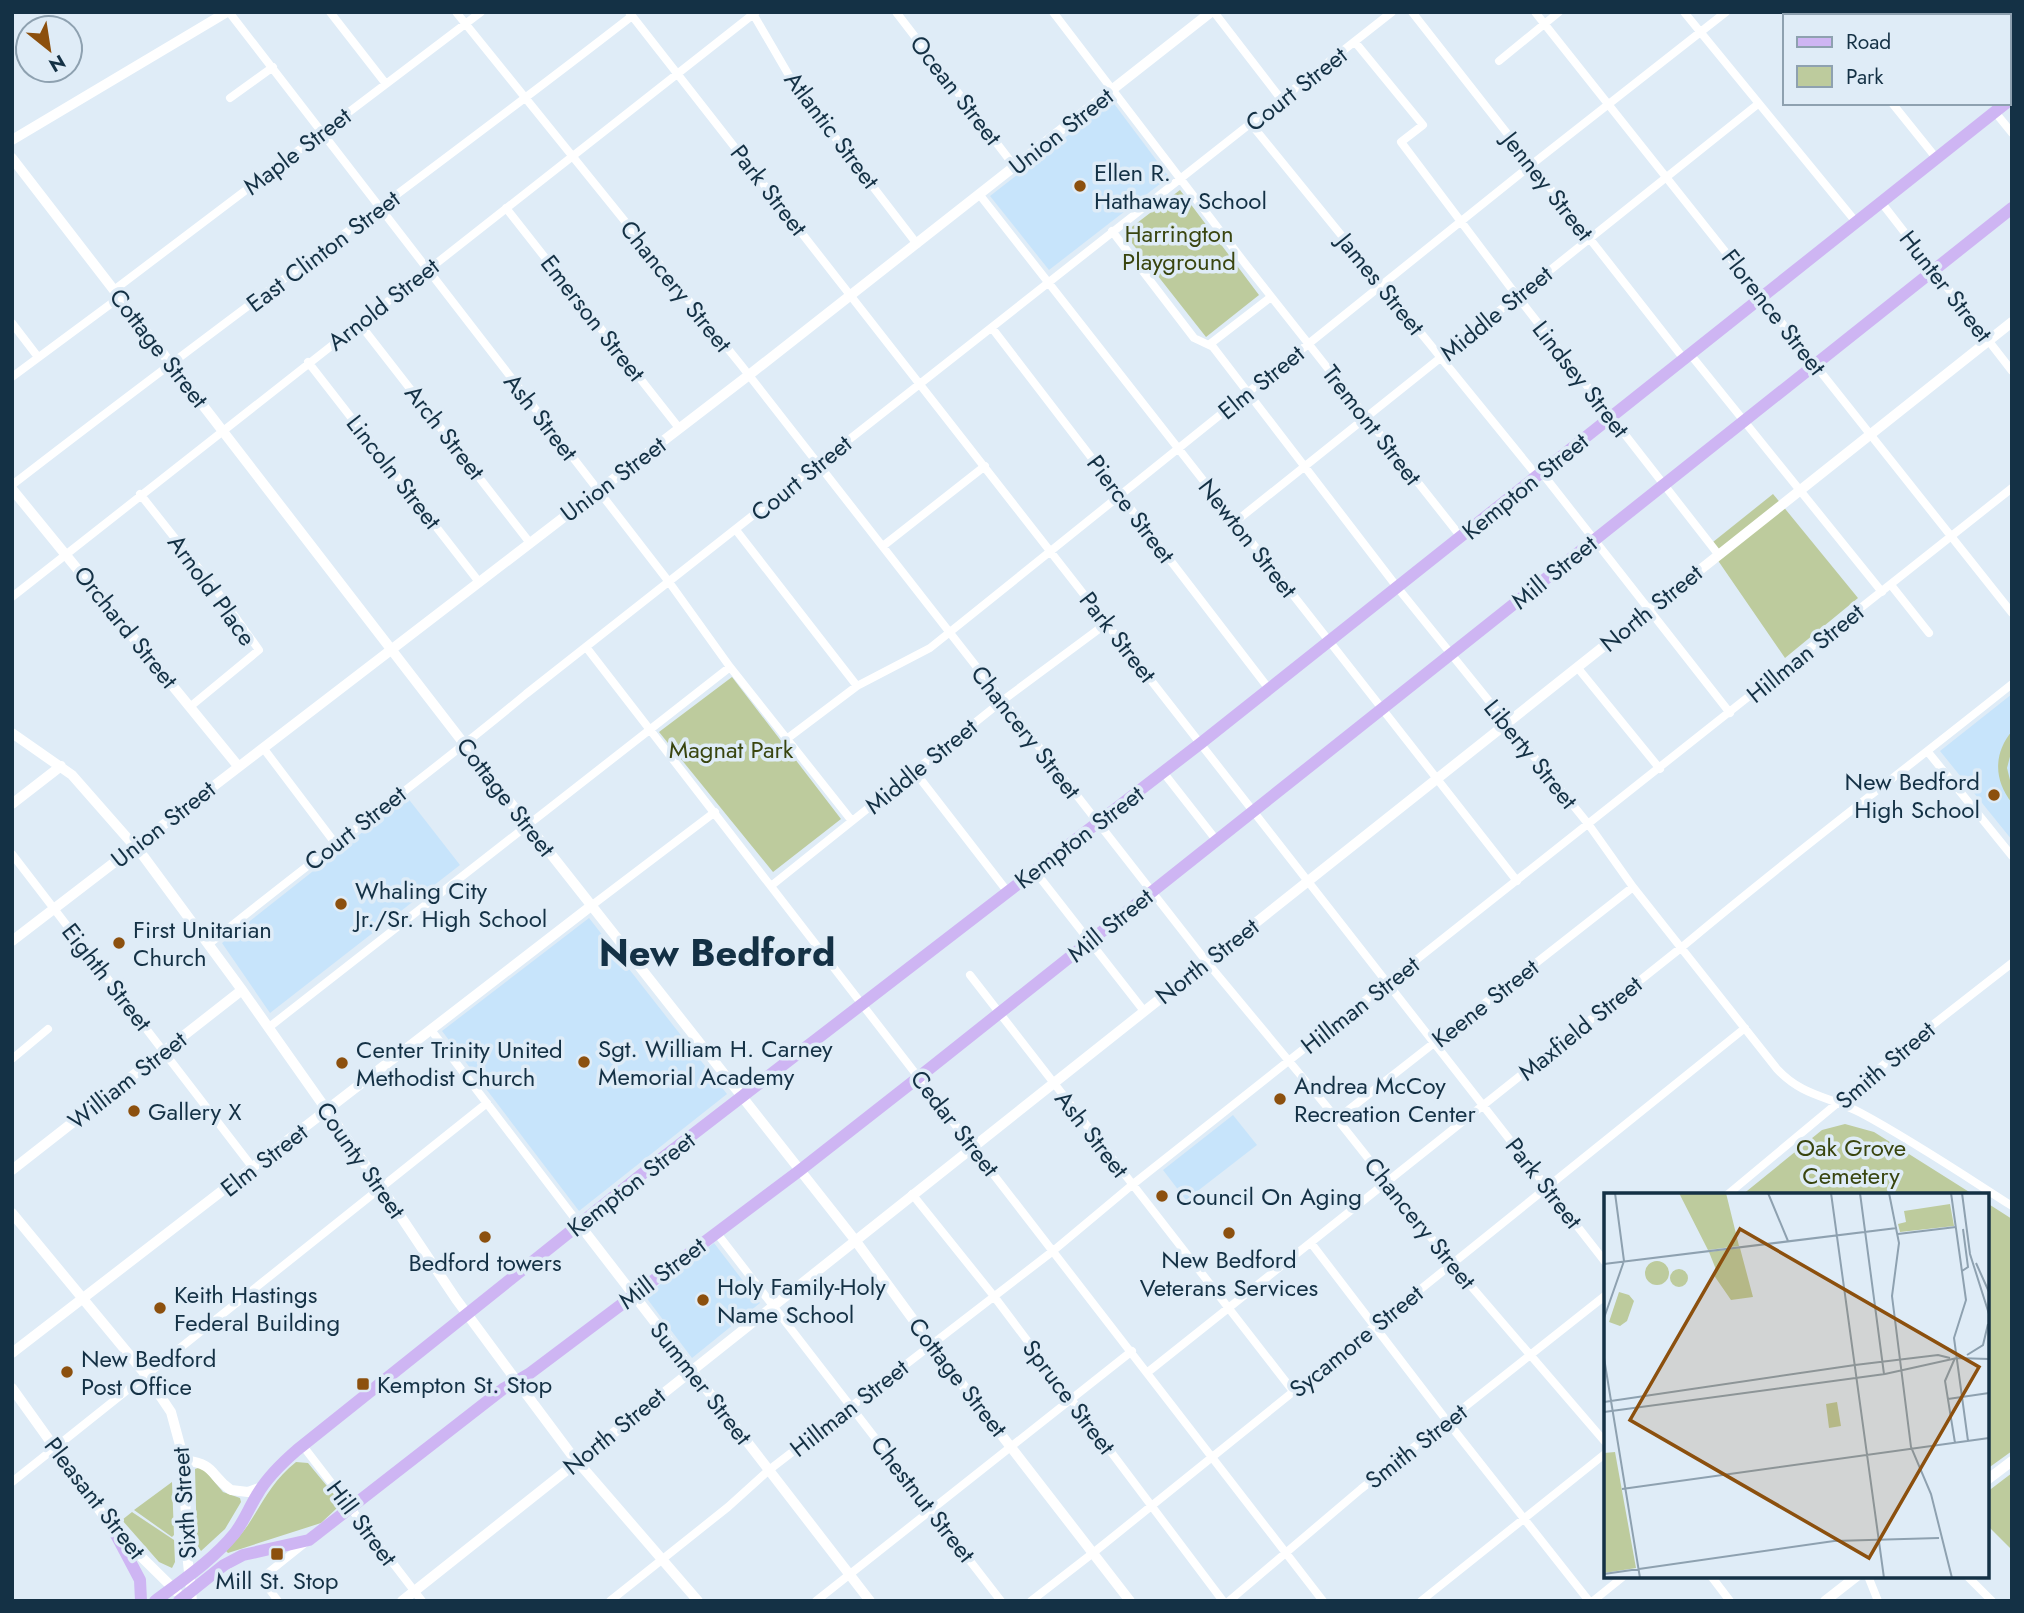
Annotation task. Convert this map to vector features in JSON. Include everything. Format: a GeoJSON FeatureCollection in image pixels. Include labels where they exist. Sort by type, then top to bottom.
{"type":"FeatureCollection","features":[{"type":"Feature","properties":{"kind":"main road"},"geometry":{"type":"LineString","coordinates":[[12,140],[228,12]]}},
{"type":"Feature","properties":{"kind":"main road","name":"Union Street"},"geometry":{"type":"LineString","coordinates":[[12,941],[852,296],[1212,12]]}},
{"type":"Feature","properties":{"kind":"main road","name":"Kempton Street"},"geometry":{"type":"LineString","coordinates":[[155,1601],[219,1550],[235,1533],[262,1487],[279,1466],[303,1446],[741,1097],[1201,743],[2004,105]]}},
{"type":"Feature","properties":{"kind":"main road","name":"Cottage Street"},"geometry":{"type":"LineString","coordinates":[[12,158],[527,825],[855,1240],[1130,1601]]}},
{"type":"Feature","properties":{"kind":"main road","name":"Mill Street"},"geometry":{"type":"LineString","coordinates":[[186,1598],[224,1565],[243,1555],[309,1540],[493,1397],[799,1171],[2012,208]]}},
{"type":"Feature","properties":{"kind":"main road","name":"North Street"},"geometry":{"type":"LineString","coordinates":[[402,1601],[2012,322]]}},
{"type":"Feature","properties":{"kind":"main road","name":"Orchard Street"},"geometry":{"type":"LineString","coordinates":[[13,491],[238,766]]}},
{"type":"Feature","properties":{"kind":"main road","name":"County Street"},"geometry":{"type":"LineString","coordinates":[[12,733],[61,766],[93,797],[134,846],[242,990],[381,1187],[467,1315],[516,1381],[577,1460],[698,1601]]}},
{"type":"Feature","properties":{"kind":"main road"},"geometry":{"type":"LineString","coordinates":[[12,804],[61,766]]}},
{"type":"Feature","properties":{"kind":"main road","name":"Elm Street"},"geometry":{"type":"LineString","coordinates":[[12,1353],[591,906]]}},
{"type":"Feature","properties":{"kind":"main road","name":"William Street"},"geometry":{"type":"LineString","coordinates":[[12,1170],[242,990]]}},
{"type":"Feature","properties":{"kind":"main road","name":"Sixth Street"},"geometry":{"type":"LineString","coordinates":[[12,1213],[146,1375],[171,1412],[184,1460],[190,1575],[186,1598]]}},
{"type":"Feature","properties":{"kind":"main road","name":"Summer Street"},"geometry":{"type":"LineString","coordinates":[[579,1224],[870,1601]]}},
{"type":"Feature","properties":{"kind":"main road","name":"Pleasant Street"},"geometry":{"type":"LineString","coordinates":[[12,1388],[114,1529],[172,1588],[186,1598]]}},
{"type":"Feature","properties":{"kind":"main road"},"geometry":{"type":"LineString","coordinates":[[184,1460],[210,1467],[231,1490],[248,1492],[262,1487]]}},
{"type":"Feature","properties":{"kind":"main road"},"geometry":{"type":"LineString","coordinates":[[1989,1478],[2012,1461]]}},
{"type":"Feature","properties":{"kind":"main road"},"geometry":{"type":"LineString","coordinates":[[114,1529],[140,1580],[141,1601]]}},
{"type":"Feature","properties":{"kind":"main road"},"geometry":{"type":"LineString","coordinates":[[1825,1601],[1851,1578]]}},
{"type":"Feature","properties":{"kind":"street","name":"Ash Street"},"geometry":{"type":"LineString","coordinates":[[228,12],[669,582],[730,667],[852,821]]}},
{"type":"Feature","properties":{"kind":"street"},"geometry":{"type":"LineString","coordinates":[[330,12],[386,84]]}},
{"type":"Feature","properties":{"kind":"street","name":"Chancery Street"},"geometry":{"type":"LineString","coordinates":[[456,12],[749,375],[1206,961],[1337,1119],[1452,1264],[1604,1441]]}},
{"type":"Feature","properties":{"kind":"street","name":"Maple Street"},"geometry":{"type":"LineString","coordinates":[[12,376],[321,133],[481,12]]}},
{"type":"Feature","properties":{"kind":"street","name":"Ocean Street"},"geometry":{"type":"LineString","coordinates":[[896,12],[1015,167]]}},
{"type":"Feature","properties":{"kind":"street","name":"Tremont Street"},"geometry":{"type":"LineString","coordinates":[[1053,12],[1271,297],[1461,537]]}},
{"type":"Feature","properties":{"kind":"street"},"geometry":{"type":"LineString","coordinates":[[1212,12],[1282,99]]}},
{"type":"Feature","properties":{"kind":"street"},"geometry":{"type":"LineString","coordinates":[[1374,12],[1381,21]]}},
{"type":"Feature","properties":{"kind":"street","name":"Court Street"},"geometry":{"type":"LineString","coordinates":[[209,944],[335,843],[465,745],[1392,12]]}},
{"type":"Feature","properties":{"kind":"street","name":"Jenney Street"},"geometry":{"type":"LineString","coordinates":[[1412,12],[1589,239],[1744,421],[1882,592]]}},
{"type":"Feature","properties":{"kind":"street","name":"Florence Street"},"geometry":{"type":"LineString","coordinates":[[1535,12],[2012,613]]}},
{"type":"Feature","properties":{"kind":"street"},"geometry":{"type":"LineString","coordinates":[[1499,61],[1559,12]]}},
{"type":"Feature","properties":{"kind":"street"},"geometry":{"type":"LineString","coordinates":[[1684,12],[1856,222]]}},
{"type":"Feature","properties":{"kind":"street","name":"Elm Street"},"geometry":{"type":"LineString","coordinates":[[788,738],[857,686],[916,657],[950,632],[1531,165],[1726,12]]}},
{"type":"Feature","properties":{"kind":"street","name":"Arnold Street"},"geometry":{"type":"LineString","coordinates":[[12,597],[753,13]]}},
{"type":"Feature","properties":{"kind":"street","name":"Atlantic Street"},"geometry":{"type":"LineString","coordinates":[[753,13],[794,84],[917,244]]}},
{"type":"Feature","properties":{"kind":"street","name":"Park Street"},"geometry":{"type":"LineString","coordinates":[[630,14],[1604,1260]]}},
{"type":"Feature","properties":{"kind":"street","name":"East Clinton Street"},"geometry":{"type":"LineString","coordinates":[[13,491],[171,364],[525,99],[630,14]]}},
{"type":"Feature","properties":{"kind":"street","name":"Lindsey Street"},"geometry":{"type":"LineString","coordinates":[[1355,42],[1423,125],[1401,142],[1718,554]]}},
{"type":"Feature","properties":{"kind":"street"},"geometry":{"type":"LineString","coordinates":[[230,97],[273,68]]}},
{"type":"Feature","properties":{"kind":"street","name":"Middle Street"},"geometry":{"type":"LineString","coordinates":[[1235,522],[1758,104]]}},
{"type":"Feature","properties":{"kind":"street"},"geometry":{"type":"LineString","coordinates":[[1894,105],[1937,159]]}},
{"type":"Feature","properties":{"kind":"street"},"geometry":{"type":"LineString","coordinates":[[1995,112],[2012,132]]}},
{"type":"Feature","properties":{"kind":"street","name":"James Street"},"geometry":{"type":"LineString","coordinates":[[1251,124],[1440,357],[1594,540],[1730,713]]}},
{"type":"Feature","properties":{"kind":"street","name":"Newton Street"},"geometry":{"type":"LineString","coordinates":[[979,194],[1517,881]]}},
{"type":"Feature","properties":{"kind":"street","name":"Hunter Street"},"geometry":{"type":"LineString","coordinates":[[1881,202],[2012,371]]}},
{"type":"Feature","properties":{"kind":"street","name":"Emerson Street"},"geometry":{"type":"LineString","coordinates":[[506,208],[680,428]]}},
{"type":"Feature","properties":{"kind":"street","name":"Liberty Street"},"geometry":{"type":"LineString","coordinates":[[1112,231],[1194,338],[1210,344],[1397,587],[1589,825],[1633,887],[1777,1069],[1792,1084],[1840,1102],[1895,1132],[2012,1206]]}},
{"type":"Feature","properties":{"kind":"street"},"geometry":{"type":"LineString","coordinates":[[1210,344],[1271,297]]}},
{"type":"Feature","properties":{"kind":"street"},"geometry":{"type":"LineString","coordinates":[[12,323],[38,357]]}},
{"type":"Feature","properties":{"kind":"street","name":"Arch Street"},"geometry":{"type":"LineString","coordinates":[[359,323],[530,542]]}},
{"type":"Feature","properties":{"kind":"street","name":"Pierce Street"},"geometry":{"type":"LineString","coordinates":[[992,328],[1269,689]]}},
{"type":"Feature","properties":{"kind":"street","name":"Lincoln Street"},"geometry":{"type":"LineString","coordinates":[[308,362],[479,582]]}},
{"type":"Feature","properties":{"kind":"street"},"geometry":{"type":"LineString","coordinates":[[883,546],[985,466]]}},
{"type":"Feature","properties":{"kind":"street","name":"Hillman Street"},"geometry":{"type":"LineString","coordinates":[[612,1600],[769,1470],[1053,1251],[1132,1185],[2012,488]]}},
{"type":"Feature","properties":{"kind":"street","name":"Arnold Place"},"geometry":{"type":"LineString","coordinates":[[140,494],[219,594],[259,650],[191,706]]}},
{"type":"Feature","properties":{"kind":"street"},"geometry":{"type":"LineString","coordinates":[[736,530],[857,686]]}},
{"type":"Feature","properties":{"kind":"street"},"geometry":{"type":"LineString","coordinates":[[1891,585],[1929,633]]}},
{"type":"Feature","properties":{"kind":"street","name":"Middle Street"},"geometry":{"type":"LineString","coordinates":[[771,886],[1002,701],[1107,623]]}},
{"type":"Feature","properties":{"kind":"street","name":"Cedar Street"},"geometry":{"type":"LineString","coordinates":[[586,647],[1323,1601]]}},
{"type":"Feature","properties":{"kind":"street"},"geometry":{"type":"LineString","coordinates":[[268,1028],[730,667]]}},
{"type":"Feature","properties":{"kind":"street"},"geometry":{"type":"LineString","coordinates":[[1577,667],[1660,769]]}},
{"type":"Feature","properties":{"kind":"street","name":"Maxfield Street"},"geometry":{"type":"LineString","coordinates":[[1148,1372],[1682,947],[1756,885],[2012,684]]}},
{"type":"Feature","properties":{"kind":"street"},"geometry":{"type":"LineString","coordinates":[[264,749],[335,843]]}},
{"type":"Feature","properties":{"kind":"street"},"geometry":{"type":"LineString","coordinates":[[1927,752],[2012,856]]}},
{"type":"Feature","properties":{"kind":"street"},"geometry":{"type":"LineString","coordinates":[[915,772],[1007,891]]}},
{"type":"Feature","properties":{"kind":"street"},"geometry":{"type":"LineString","coordinates":[[1163,772],[1217,841]]}},
{"type":"Feature","properties":{"kind":"street","name":"Elm Street"},"geometry":{"type":"LineString","coordinates":[[591,906],[715,812]]}},
{"type":"Feature","properties":{"kind":"street","name":"Eighth Street"},"geometry":{"type":"LineString","coordinates":[[12,854],[253,1168]]}},
{"type":"Feature","properties":{"kind":"street"},"geometry":{"type":"LineString","coordinates":[[1034,870],[1144,1011]]}},
{"type":"Feature","properties":{"kind":"street","name":"Keene Street"},"geometry":{"type":"LineString","coordinates":[[1337,1119],[1633,887]]}},
{"type":"Feature","properties":{"kind":"street","name":"Smith Street"},"geometry":{"type":"LineString","coordinates":[[1729,1193],[1912,1041],[2012,963]]}},
{"type":"Feature","properties":{"kind":"street","name":"Ash Street"},"geometry":{"type":"LineString","coordinates":[[970,975],[1293,1391]]}},
{"type":"Feature","properties":{"kind":"street","name":"Sycamore Street"},"geometry":{"type":"LineString","coordinates":[[1031,1601],[1745,1028]]}},
{"type":"Feature","properties":{"kind":"street"},"geometry":{"type":"LineString","coordinates":[[12,1059],[48,1029]]}},
{"type":"Feature","properties":{"kind":"street","name":"Summer Street"},"geometry":{"type":"LineString","coordinates":[[431,1030],[579,1224]]}},
{"type":"Feature","properties":{"kind":"street"},"geometry":{"type":"LineString","coordinates":[[12,1482],[487,1103]]}},
{"type":"Feature","properties":{"kind":"street","name":"Spruce Street"},"geometry":{"type":"LineString","coordinates":[[912,1194],[993,1295],[1223,1601]]}},
{"type":"Feature","properties":{"kind":"street","name":"Chestnut Street"},"geometry":{"type":"LineString","coordinates":[[716,1232],[1001,1601]]}},
{"type":"Feature","properties":{"kind":"street"},"geometry":{"type":"LineString","coordinates":[[1311,1243],[1524,1520],[1591,1601],[1621,1578]]}},
{"type":"Feature","properties":{"kind":"street","name":"Smith Street"},"geometry":{"type":"LineString","coordinates":[[1229,1601],[1361,1489],[1604,1297]]}},
{"type":"Feature","properties":{"kind":"street"},"geometry":{"type":"LineString","coordinates":[[816,1601],[1132,1351]]}},
{"type":"Feature","properties":{"kind":"street","name":"Hill Street"},"geometry":{"type":"LineString","coordinates":[[303,1446],[422,1601]]}},
{"type":"Feature","properties":{"kind":"street"},"geometry":{"type":"LineString","coordinates":[[1420,1601],[1604,1455]]}},
{"type":"Feature","properties":{"kind":"street"},"geometry":{"type":"LineString","coordinates":[[278,1601],[264,1582],[264,1576],[309,1540]]}},
{"type":"Feature","properties":{"kind":"street"},"geometry":{"type":"LineString","coordinates":[[1713,1578],[1730,1601]]}},
{"type":"Feature","properties":{"kind":"street"},"geometry":{"type":"LineString","coordinates":[[1869,1578],[1878,1601]]}},
{"type":"Feature","properties":{"kind":"street"},"geometry":{"type":"LineString","coordinates":[[1969,1578],[1992,1601]]}},
{"type":"Feature","properties":{"kind":"shaded area","name":"Ellen R. Hathaway School"},"geometry":{"type":"Polygon","coordinates":[[[1112,101],[1169,177],[1049,270],[990,196],[1112,101]]]}},
{"type":"Feature","properties":{"kind":"shaded area","name":"New Bedford High School"},"geometry":{"type":"Polygon","coordinates":[[[2012,694],[2012,840],[1940,751],[2012,694]]]}},
{"type":"Feature","properties":{"kind":"shaded area","name":"Whaling City Jr./Sr. High School"},"geometry":{"type":"Polygon","coordinates":[[[407,797],[460,865],[270,1013],[222,943],[407,797]]]}},
{"type":"Feature","properties":{"kind":"shaded area","name":"Sgt. William H. Carney Memorial Academy"},"geometry":{"type":"Polygon","coordinates":[[[589,918],[727,1094],[579,1211],[442,1031],[589,918]]]}},
{"type":"Feature","properties":{"kind":"shaded area"},"geometry":{"type":"Polygon","coordinates":[[[1233,1115],[1257,1145],[1186,1200],[1163,1170],[1233,1115]]]}},
{"type":"Feature","properties":{"kind":"shaded area","name":"Holy Family-Holy Name School"},"geometry":{"type":"Polygon","coordinates":[[[714,1243],[760,1303],[692,1358],[645,1296],[714,1243]]]}},
{"type":"Feature","properties":{"kind":"green space","name":"Harrington Playground"},"geometry":{"type":"Polygon","coordinates":[[[1180,190],[1259,295],[1206,337],[1124,233],[1180,190]]]}},
{"type":"Feature","properties":{"kind":"green space"},"geometry":{"type":"Polygon","coordinates":[[[1773,494],[1858,598],[1785,658],[1708,546],[1773,494]]]}},
{"type":"Feature","properties":{"kind":"green space","name":"Magnat Park"},"geometry":{"type":"Polygon","coordinates":[[[732,677],[841,819],[773,872],[659,732],[732,677]]]}},
{"type":"Feature","properties":{"kind":"green space"},"geometry":{"type":"Polygon","coordinates":[[[2012,731],[2012,749],[2007,768],[2012,788],[2012,803],[2002,786],[1998,767],[2001,749],[2012,731]]]}},
{"type":"Feature","properties":{"kind":"green space","name":"Oak Grove Cemetery"},"geometry":{"type":"Polygon","coordinates":[[[1845,1124],[1874,1132],[1971,1193],[1744,1193],[1822,1130],[1845,1124]]]}},
{"type":"Feature","properties":{"kind":"green space"},"geometry":{"type":"Polygon","coordinates":[[[1989,1204],[2012,1219],[2012,1451],[1989,1468],[1989,1204]]]}},
{"type":"Feature","properties":{"kind":"green space"},"geometry":{"type":"Polygon","coordinates":[[[296,1462],[308,1463],[336,1497],[339,1503],[337,1508],[321,1523],[228,1553],[226,1551],[246,1528],[275,1484],[296,1462]]]}},
{"type":"Feature","properties":{"kind":"green space"},"geometry":{"type":"Polygon","coordinates":[[[203,1468],[223,1492],[240,1498],[241,1502],[225,1529],[201,1551],[197,1545],[195,1469],[203,1468]]]}},
{"type":"Feature","properties":{"kind":"green space"},"geometry":{"type":"Polygon","coordinates":[[[2012,1473],[2012,1550],[1989,1527],[1989,1490],[2012,1473]]]}},
{"type":"Feature","properties":{"kind":"green space"},"geometry":{"type":"Polygon","coordinates":[[[172,1482],[174,1535],[172,1537],[134,1510],[172,1482]]]}},
{"type":"Feature","properties":{"kind":"green space"},"geometry":{"type":"Polygon","coordinates":[[[132,1512],[174,1540],[175,1562],[172,1568],[159,1562],[122,1520],[132,1512]]]}},
{"type":"Feature","properties":{"kind":"place","name":"Ellen R. Hathaway School"},"geometry":{"type":"Point","coordinates":[1080,186]}},
{"type":"Feature","properties":{"kind":"place","name":"New Bedford High School"},"geometry":{"type":"Point","coordinates":[1994,795]}},
{"type":"Feature","properties":{"kind":"place","name":"Whaling City Jr./Sr. High School"},"geometry":{"type":"Point","coordinates":[341,904]}},
{"type":"Feature","properties":{"kind":"place","name":"First Unitarian Church"},"geometry":{"type":"Point","coordinates":[119,943]}},
{"type":"Feature","properties":{"kind":"place","name":"Sgt. William H. Carney Memorial Academy"},"geometry":{"type":"Point","coordinates":[584,1062]}},
{"type":"Feature","properties":{"kind":"place","name":"Center Trinity United Methodist Church"},"geometry":{"type":"Point","coordinates":[342,1063]}},
{"type":"Feature","properties":{"kind":"place","name":"Andrea McCoy Recreation Center"},"geometry":{"type":"Point","coordinates":[1280,1099]}},
{"type":"Feature","properties":{"kind":"place","name":"Gallery X"},"geometry":{"type":"Point","coordinates":[134,1111]}},
{"type":"Feature","properties":{"kind":"place","name":"Council On Aging"},"geometry":{"type":"Point","coordinates":[1162,1196]}},
{"type":"Feature","properties":{"kind":"place","name":"New Bedford Veterans Services"},"geometry":{"type":"Point","coordinates":[1229,1233]}},
{"type":"Feature","properties":{"kind":"place","name":"Bedford towers"},"geometry":{"type":"Point","coordinates":[485,1237]}},
{"type":"Feature","properties":{"kind":"place","name":"Holy Family-Holy Name School"},"geometry":{"type":"Point","coordinates":[703,1300]}},
{"type":"Feature","properties":{"kind":"place","name":"Keith Hastings Federal Building"},"geometry":{"type":"Point","coordinates":[160,1308]}},
{"type":"Feature","properties":{"kind":"place","name":"New Bedford Post Office"},"geometry":{"type":"Point","coordinates":[67,1372]}},
{"type":"Feature","properties":{"kind":"place","name":"Kempton St. Stop"},"geometry":{"type":"Point","coordinates":[363,1384]}},
{"type":"Feature","properties":{"kind":"place","name":"Mill St. Stop"},"geometry":{"type":"Point","coordinates":[277,1554]}},
{"type":"Feature","properties":{"kind":"district","name":"New Bedford"},"geometry":{"type":"Point","coordinates":[717,952]}}]}
